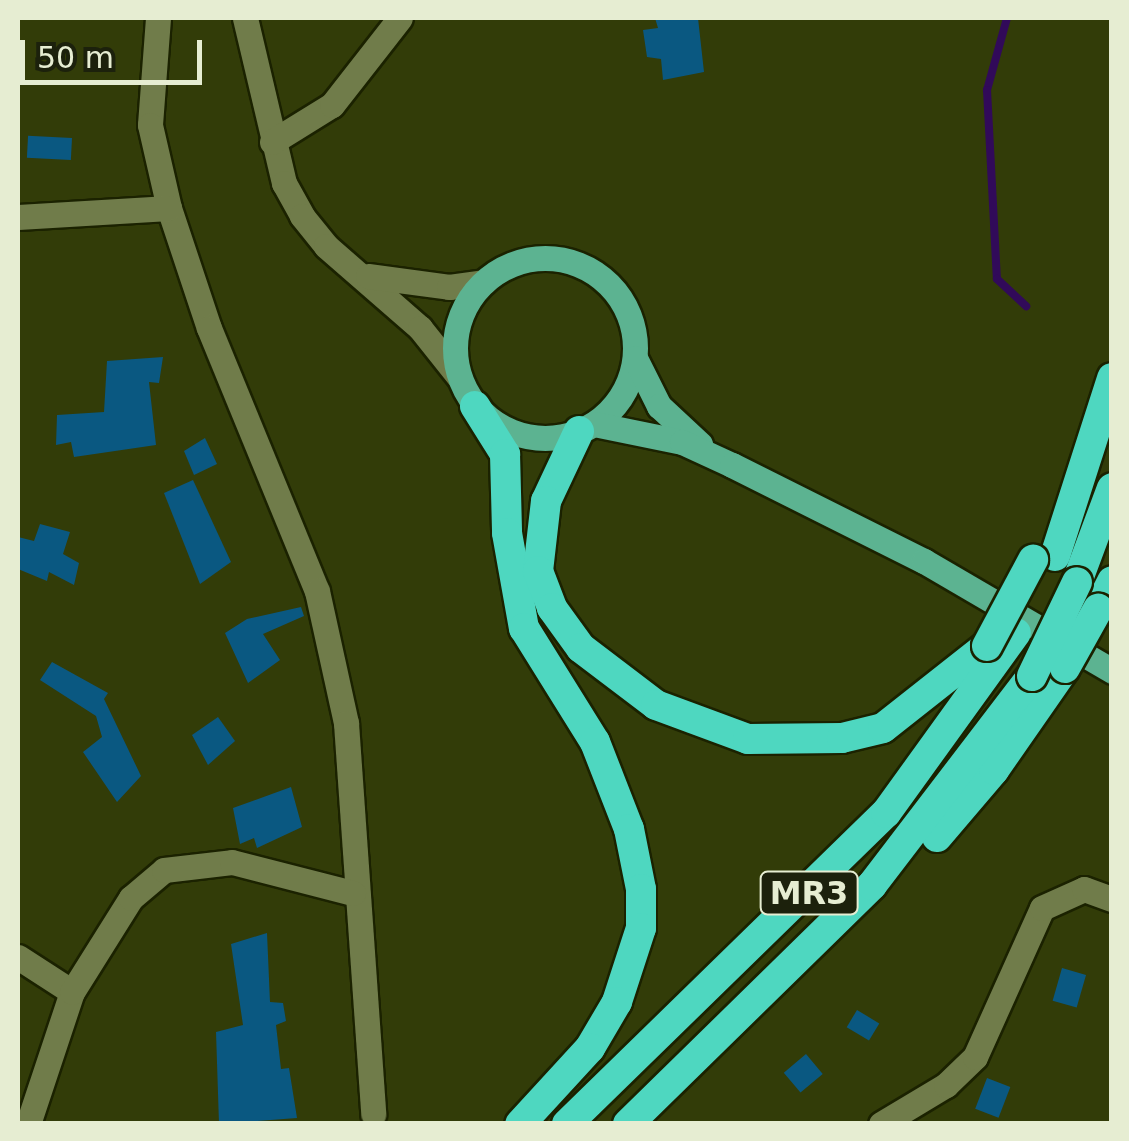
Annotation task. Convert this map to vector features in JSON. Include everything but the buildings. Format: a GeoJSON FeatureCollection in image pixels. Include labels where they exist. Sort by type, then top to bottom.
{"type":"FeatureCollection","features":[{"type":"Feature","properties":{"kind":"highway"},"geometry":{"type":"LineString","coordinates":[[587,428],[546,502],[538,571],[552,608],[581,648],[656,706],[748,740],[842,738],[884,728],[987,646],[1044,558],[1098,432],[1112,378]]}},
{"type":"Feature","properties":{"kind":"highway"},"geometry":{"type":"LineString","coordinates":[[476,406],[505,454],[507,533],[524,628],[595,742],[629,829],[641,889],[641,928],[617,1002],[590,1048],[520,1124]]}},
{"type":"Feature","properties":{"kind":"highway","name":"MR3"},"geometry":{"type":"LineString","coordinates":[[628,1124],[706,1054],[872,885],[1032,676],[1077,582],[1112,488]]}},
{"type":"Feature","properties":{"kind":"highway","name":"MR3"},"geometry":{"type":"LineString","coordinates":[[567,1124],[886,813],[1016,633],[1044,558]]}},
{"type":"Feature","properties":{"kind":"highway"},"geometry":{"type":"LineString","coordinates":[[706,1054],[876,906],[994,770],[1065,668],[1112,580]]}},
{"type":"Feature","properties":{"kind":"main road"},"geometry":{"type":"LineString","coordinates":[[587,428],[622,396],[635,358],[634,335],[617,294],[580,265],[536,258],[484,282],[462,309],[456,332],[459,377],[476,406],[528,437],[587,428],[682,442],[924,561],[1112,671]]}},
{"type":"Feature","properties":{"kind":"main road"},"geometry":{"type":"LineString","coordinates":[[635,358],[659,406],[687,435],[732,466]]}},
{"type":"Feature","properties":{"kind":"street"},"geometry":{"type":"LineString","coordinates":[[158,18],[150,125],[169,208],[210,328],[317,591],[346,723],[353,893],[373,1114]]}},
{"type":"Feature","properties":{"kind":"street"},"geometry":{"type":"LineString","coordinates":[[245,18],[272,142],[302,216],[326,246],[368,276],[459,377]]}},
{"type":"Feature","properties":{"kind":"street"},"geometry":{"type":"LineString","coordinates":[[272,142],[332,105],[400,18]]}},
{"type":"Feature","properties":{"kind":"street"},"geometry":{"type":"LineString","coordinates":[[18,217],[169,208]]}},
{"type":"Feature","properties":{"kind":"street"},"geometry":{"type":"LineString","coordinates":[[368,276],[449,287],[484,282]]}},
{"type":"Feature","properties":{"kind":"street"},"geometry":{"type":"LineString","coordinates":[[28,1124],[72,992],[131,898],[164,870],[232,862],[353,893]]}},
{"type":"Feature","properties":{"kind":"street"},"geometry":{"type":"LineString","coordinates":[[881,1124],[946,1086],[975,1057],[1042,908],[1084,889],[1112,899]]}},
{"type":"Feature","properties":{"kind":"street"},"geometry":{"type":"LineString","coordinates":[[18,957],[72,992]]}},
{"type":"Feature","properties":{"kind":"waterway"},"geometry":{"type":"LineString","coordinates":[[1007,18],[987,90],[997,279],[1026,306]]}}]}
